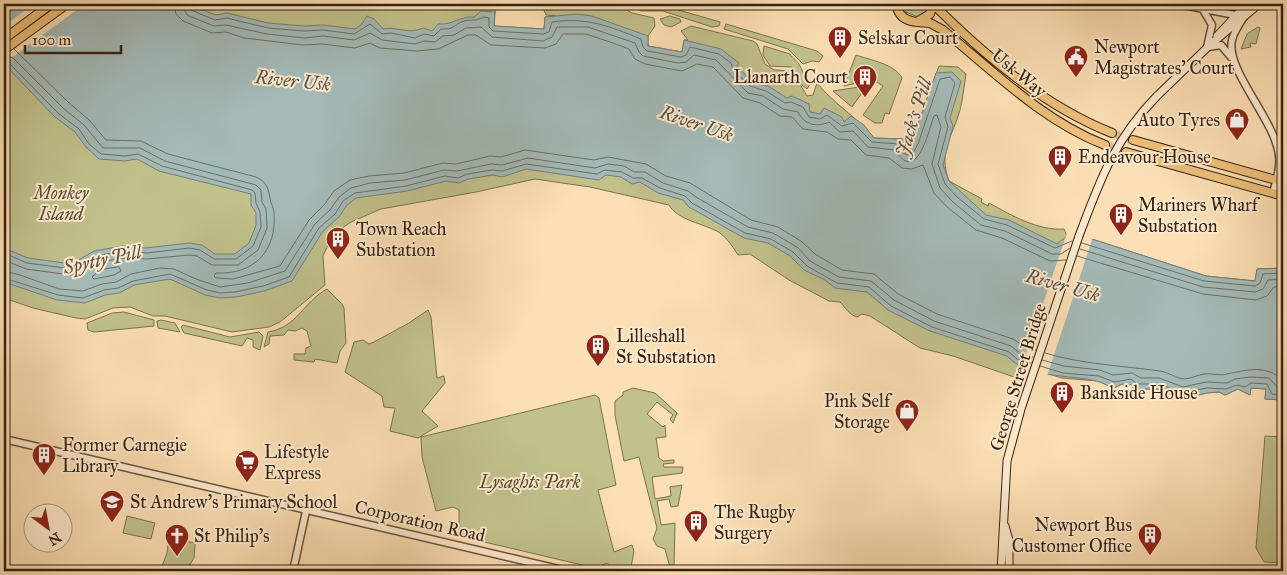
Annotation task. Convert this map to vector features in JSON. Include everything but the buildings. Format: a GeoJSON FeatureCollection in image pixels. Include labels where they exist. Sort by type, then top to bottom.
{"type":"FeatureCollection","features":[{"type":"Feature","properties":{"kind":"main road"},"geometry":{"type":"LineString","coordinates":[[4,39],[52,4]]}},
{"type":"Feature","properties":{"kind":"main road"},"geometry":{"type":"LineString","coordinates":[[4,50],[67,4]]}},
{"type":"Feature","properties":{"kind":"main road","name":"Usk Way"},"geometry":{"type":"LineString","coordinates":[[896,4],[898,12],[904,18],[930,23],[943,30],[1043,111],[1077,132],[1105,145]]}},
{"type":"Feature","properties":{"kind":"main road"},"geometry":{"type":"LineString","coordinates":[[917,22],[926,18],[933,4]]}},
{"type":"Feature","properties":{"kind":"main road","name":"Usk Way"},"geometry":{"type":"LineString","coordinates":[[933,4],[952,25],[1045,98],[1068,112],[1112,132]]}},
{"type":"Feature","properties":{"kind":"main road"},"geometry":{"type":"LineString","coordinates":[[1209,46],[1235,15],[1247,4]]}},
{"type":"Feature","properties":{"kind":"main road"},"geometry":{"type":"LineString","coordinates":[[1209,46],[1246,17],[1259,4]]}},
{"type":"Feature","properties":{"kind":"main road","name":"George Street Bridge"},"geometry":{"type":"LineString","coordinates":[[1001,571],[1005,523],[1005,476],[1015,428],[1060,290],[1100,181],[1112,154],[1134,121],[1209,46]]}},
{"type":"Feature","properties":{"kind":"main road"},"geometry":{"type":"LineString","coordinates":[[1133,140],[1280,181]]}},
{"type":"Feature","properties":{"kind":"main road"},"geometry":{"type":"LineString","coordinates":[[1126,152],[1283,196]]}},
{"type":"Feature","properties":{"kind":"main road","name":"George Street Bridge"},"geometry":{"type":"LineString","coordinates":[[1005,523],[1009,540],[1009,571]]}},
{"type":"Feature","properties":{"kind":"street"},"geometry":{"type":"LineString","coordinates":[[1178,4],[1235,15]]}},
{"type":"Feature","properties":{"kind":"street"},"geometry":{"type":"LineString","coordinates":[[1232,58],[1233,35],[1246,17],[1252,4]]}},
{"type":"Feature","properties":{"kind":"street"},"geometry":{"type":"LineString","coordinates":[[1202,8],[1212,25],[1209,46],[1221,45],[1232,58],[1276,142],[1280,162],[1280,181],[1272,193]]}},
{"type":"Feature","properties":{"kind":"street","name":"Corporation Road"},"geometry":{"type":"LineString","coordinates":[[4,439],[567,571]]}},
{"type":"Feature","properties":{"kind":"street"},"geometry":{"type":"LineString","coordinates":[[293,571],[306,510]]}},
{"type":"Feature","properties":{"kind":"green space","name":"Monkey Island"},"geometry":{"type":"Polygon","coordinates":[[[4,4],[292,213],[520,134],[1219,358],[1283,400],[1265,399],[1266,389],[1251,388],[1250,395],[1238,389],[1225,395],[1219,392],[1207,393],[1182,399],[1158,389],[1134,389],[1131,384],[1126,388],[1122,384],[1114,388],[1098,381],[1062,378],[1022,366],[1017,378],[953,356],[920,348],[870,316],[862,314],[857,317],[854,316],[840,302],[829,301],[789,280],[750,254],[738,255],[728,240],[720,233],[679,215],[669,205],[590,187],[535,179],[381,209],[351,222],[333,234],[323,256],[325,285],[280,322],[269,327],[232,332],[165,316],[153,316],[130,307],[113,308],[85,319],[33,308],[4,298],[4,4]]]}},
{"type":"Feature","properties":{"kind":"green space"},"geometry":{"type":"Polygon","coordinates":[[[153,4],[387,4],[404,8],[419,4],[499,4],[495,12],[494,26],[544,29],[545,17],[556,16],[546,15],[543,8],[535,6],[538,4],[580,7],[593,5],[598,8],[608,4],[617,4],[632,13],[654,18],[655,26],[648,36],[648,46],[682,52],[684,40],[688,40],[681,31],[691,26],[753,41],[757,44],[765,64],[774,70],[792,71],[807,96],[813,95],[817,83],[874,138],[904,139],[908,152],[939,66],[958,67],[966,74],[960,110],[947,145],[946,170],[949,181],[982,199],[981,202],[988,206],[989,203],[1035,225],[1064,229],[1067,236],[1095,240],[1206,276],[1255,281],[1257,269],[1283,268],[1259,305],[153,4]]]}},
{"type":"Feature","properties":{"kind":"green space"},"geometry":{"type":"Polygon","coordinates":[[[632,4],[658,4],[720,22],[719,26],[712,27],[663,11],[641,11],[632,4]]]}},
{"type":"Feature","properties":{"kind":"green space"},"geometry":{"type":"Polygon","coordinates":[[[903,4],[931,4],[928,10],[918,17],[906,12],[903,4]]]}},
{"type":"Feature","properties":{"kind":"green space"},"geometry":{"type":"Polygon","coordinates":[[[670,16],[680,19],[681,22],[671,27],[664,25],[660,19],[670,16]]]}},
{"type":"Feature","properties":{"kind":"green space"},"geometry":{"type":"Polygon","coordinates":[[[726,24],[817,51],[823,56],[819,62],[812,61],[803,64],[788,49],[724,29],[726,24]]]}},
{"type":"Feature","properties":{"kind":"green space"},"geometry":{"type":"Polygon","coordinates":[[[1258,27],[1260,28],[1256,44],[1250,43],[1251,47],[1241,49],[1247,34],[1258,27]]]}},
{"type":"Feature","properties":{"kind":"green space"},"geometry":{"type":"Polygon","coordinates":[[[764,46],[790,54],[799,64],[806,80],[810,84],[807,89],[802,85],[792,67],[770,66],[763,55],[764,46]]]}},
{"type":"Feature","properties":{"kind":"green space"},"geometry":{"type":"Polygon","coordinates":[[[856,55],[894,69],[902,78],[889,114],[885,113],[882,123],[875,123],[863,115],[883,86],[872,79],[867,85],[862,82],[844,86],[856,55]]]}},
{"type":"Feature","properties":{"kind":"green space"},"geometry":{"type":"Polygon","coordinates":[[[859,87],[864,90],[852,107],[833,91],[859,87]]]}},
{"type":"Feature","properties":{"kind":"green space"},"geometry":{"type":"Polygon","coordinates":[[[327,289],[344,308],[346,343],[340,351],[337,363],[315,359],[314,362],[294,360],[294,354],[305,354],[306,348],[311,346],[307,331],[302,328],[295,331],[288,330],[284,335],[270,336],[269,344],[264,347],[268,332],[278,329],[293,320],[311,301],[327,289]]]}},
{"type":"Feature","properties":{"kind":"green space"},"geometry":{"type":"Polygon","coordinates":[[[428,310],[431,317],[437,378],[444,376],[445,383],[422,411],[438,426],[418,438],[390,431],[395,408],[384,407],[382,396],[345,372],[354,342],[363,340],[369,344],[374,342],[428,310]]]}},
{"type":"Feature","properties":{"kind":"green space"},"geometry":{"type":"Polygon","coordinates":[[[124,312],[154,320],[154,326],[94,332],[88,330],[87,323],[112,313],[124,312]]]}},
{"type":"Feature","properties":{"kind":"green space"},"geometry":{"type":"Polygon","coordinates":[[[157,321],[175,323],[180,332],[158,328],[157,321]]]}},
{"type":"Feature","properties":{"kind":"green space"},"geometry":{"type":"Polygon","coordinates":[[[183,325],[230,337],[259,332],[263,336],[260,350],[253,347],[253,340],[247,338],[242,346],[184,333],[181,327],[183,325]]]}},
{"type":"Feature","properties":{"kind":"green space"},"geometry":{"type":"Polygon","coordinates":[[[633,388],[655,393],[677,413],[673,423],[670,419],[673,415],[657,402],[647,414],[663,427],[665,425],[666,437],[656,438],[659,458],[663,461],[674,460],[674,463],[663,464],[664,467],[683,467],[682,473],[652,477],[655,499],[671,496],[670,487],[682,485],[678,506],[671,507],[669,499],[657,501],[661,525],[675,523],[674,568],[671,571],[665,549],[657,546],[653,539],[657,528],[639,457],[624,461],[615,415],[615,401],[623,395],[623,392],[633,388]]]}},
{"type":"Feature","properties":{"kind":"green space","name":"Lysaghts Park"},"geometry":{"type":"Polygon","coordinates":[[[595,395],[599,398],[616,485],[598,490],[614,552],[632,545],[634,551],[631,567],[613,571],[607,563],[595,568],[459,536],[459,510],[453,507],[436,511],[422,457],[421,437],[595,395]]]}},
{"type":"Feature","properties":{"kind":"green space"},"geometry":{"type":"Polygon","coordinates":[[[1265,436],[1283,437],[1283,563],[1264,562],[1256,548],[1265,436]]]}},
{"type":"Feature","properties":{"kind":"green space"},"geometry":{"type":"Polygon","coordinates":[[[127,516],[155,523],[151,539],[123,533],[127,516]]]}},
{"type":"Feature","properties":{"kind":"green space"},"geometry":{"type":"Polygon","coordinates":[[[169,538],[195,543],[194,558],[186,571],[161,569],[167,553],[169,538]]]}},
{"type":"Feature","properties":{"kind":"water"},"geometry":{"type":"Polygon","coordinates":[[[4,4],[186,4],[216,15],[227,13],[268,23],[304,26],[323,25],[355,29],[361,25],[367,16],[374,19],[383,29],[408,31],[423,28],[432,31],[438,24],[474,17],[481,11],[495,12],[494,26],[544,29],[545,17],[577,14],[592,16],[648,36],[648,46],[682,52],[684,40],[721,49],[739,63],[737,66],[753,83],[768,86],[787,98],[792,96],[809,104],[810,112],[820,114],[824,108],[842,117],[844,122],[851,116],[864,125],[874,138],[904,139],[908,152],[936,73],[952,72],[961,81],[950,118],[953,126],[943,165],[949,181],[986,215],[1009,220],[1057,244],[1067,236],[1095,240],[1206,276],[1255,281],[1257,269],[1283,268],[1283,400],[1265,399],[1266,389],[1251,388],[1250,395],[1238,389],[1225,395],[1219,392],[1207,393],[1182,399],[1158,389],[1134,389],[1131,384],[1126,388],[1122,384],[1114,388],[1096,381],[1026,369],[1007,356],[930,331],[888,310],[867,292],[835,288],[825,280],[804,270],[790,256],[768,243],[744,238],[689,207],[683,200],[658,193],[640,182],[632,184],[621,177],[606,175],[599,180],[526,169],[502,177],[493,175],[468,179],[459,183],[446,181],[407,191],[356,198],[323,231],[292,281],[264,291],[236,297],[220,298],[205,295],[170,279],[134,285],[119,293],[105,295],[85,303],[57,300],[4,282],[4,248],[28,258],[72,264],[94,251],[123,246],[146,248],[189,243],[202,245],[215,254],[235,254],[249,243],[256,225],[256,213],[251,205],[251,194],[159,171],[137,159],[125,161],[99,159],[86,147],[75,132],[55,117],[4,64],[4,4]]]}},
{"type":"Feature","properties":{"kind":"pier"},"geometry":{"type":"Polygon","coordinates":[[[34,4],[85,4],[4,63],[4,26],[34,4]]]}},
{"type":"Feature","properties":{"kind":"pier"},"geometry":{"type":"Polygon","coordinates":[[[1067,233],[1093,237],[1047,376],[1021,368],[1067,233]]]}},
{"type":"Feature","properties":{"kind":"tunnel"},"geometry":{"type":"LineString","coordinates":[[1112,133],[1133,140]]}},
{"type":"Feature","properties":{"kind":"tunnel"},"geometry":{"type":"LineString","coordinates":[[1105,145],[1126,152]]}},
{"type":"Feature","properties":{"kind":"place","name":"Selskar Court"},"geometry":{"type":"Point","coordinates":[840,59]}},
{"type":"Feature","properties":{"kind":"place","name":"Newport Magistrates' Court"},"geometry":{"type":"Point","coordinates":[1076,78]}},
{"type":"Feature","properties":{"kind":"place","name":"Llanarth Court"},"geometry":{"type":"Point","coordinates":[865,98]}},
{"type":"Feature","properties":{"kind":"place","name":"Auto Tyres"},"geometry":{"type":"Point","coordinates":[1237,141]}},
{"type":"Feature","properties":{"kind":"place","name":"Endeavour House"},"geometry":{"type":"Point","coordinates":[1060,178]}},
{"type":"Feature","properties":{"kind":"place","name":"Mariners Wharf Substation"},"geometry":{"type":"Point","coordinates":[1121,236]}},
{"type":"Feature","properties":{"kind":"place","name":"Town Reach Substation"},"geometry":{"type":"Point","coordinates":[338,260]}},
{"type":"Feature","properties":{"kind":"place","name":"Lilleshall St Substation"},"geometry":{"type":"Point","coordinates":[598,367]}},
{"type":"Feature","properties":{"kind":"place","name":"Bankside House"},"geometry":{"type":"Point","coordinates":[1062,414]}},
{"type":"Feature","properties":{"kind":"place","name":"Pink Self Storage"},"geometry":{"type":"Point","coordinates":[907,432]}},
{"type":"Feature","properties":{"kind":"place","name":"Former Carnegie Library"},"geometry":{"type":"Point","coordinates":[44,476]}},
{"type":"Feature","properties":{"kind":"place","name":"Lifestyle Express"},"geometry":{"type":"Point","coordinates":[247,483]}},
{"type":"Feature","properties":{"kind":"place","name":"St Andrew's Primary School"},"geometry":{"type":"Point","coordinates":[112,523]}},
{"type":"Feature","properties":{"kind":"place","name":"The Rugby Surgery"},"geometry":{"type":"Point","coordinates":[696,543]}},
{"type":"Feature","properties":{"kind":"place","name":"Newport Bus Customer Office"},"geometry":{"type":"Point","coordinates":[1150,556]}},
{"type":"Feature","properties":{"kind":"place","name":"St Philip's"},"geometry":{"type":"Point","coordinates":[177,557]}},
{"type":"Feature","properties":{"kind":"water label","name":"River Usk"},"geometry":{"type":"Point","coordinates":[293,80]}},
{"type":"Feature","properties":{"kind":"water label","name":"Jack's Pill"},"geometry":{"type":"Point","coordinates":[913,117]}},
{"type":"Feature","properties":{"kind":"water label","name":"River Usk"},"geometry":{"type":"Point","coordinates":[697,123]}},
{"type":"Feature","properties":{"kind":"water label","name":"Spytty Pill"},"geometry":{"type":"Point","coordinates":[102,259]}},
{"type":"Feature","properties":{"kind":"water label","name":"River Usk"},"geometry":{"type":"Point","coordinates":[1063,285]}}]}
